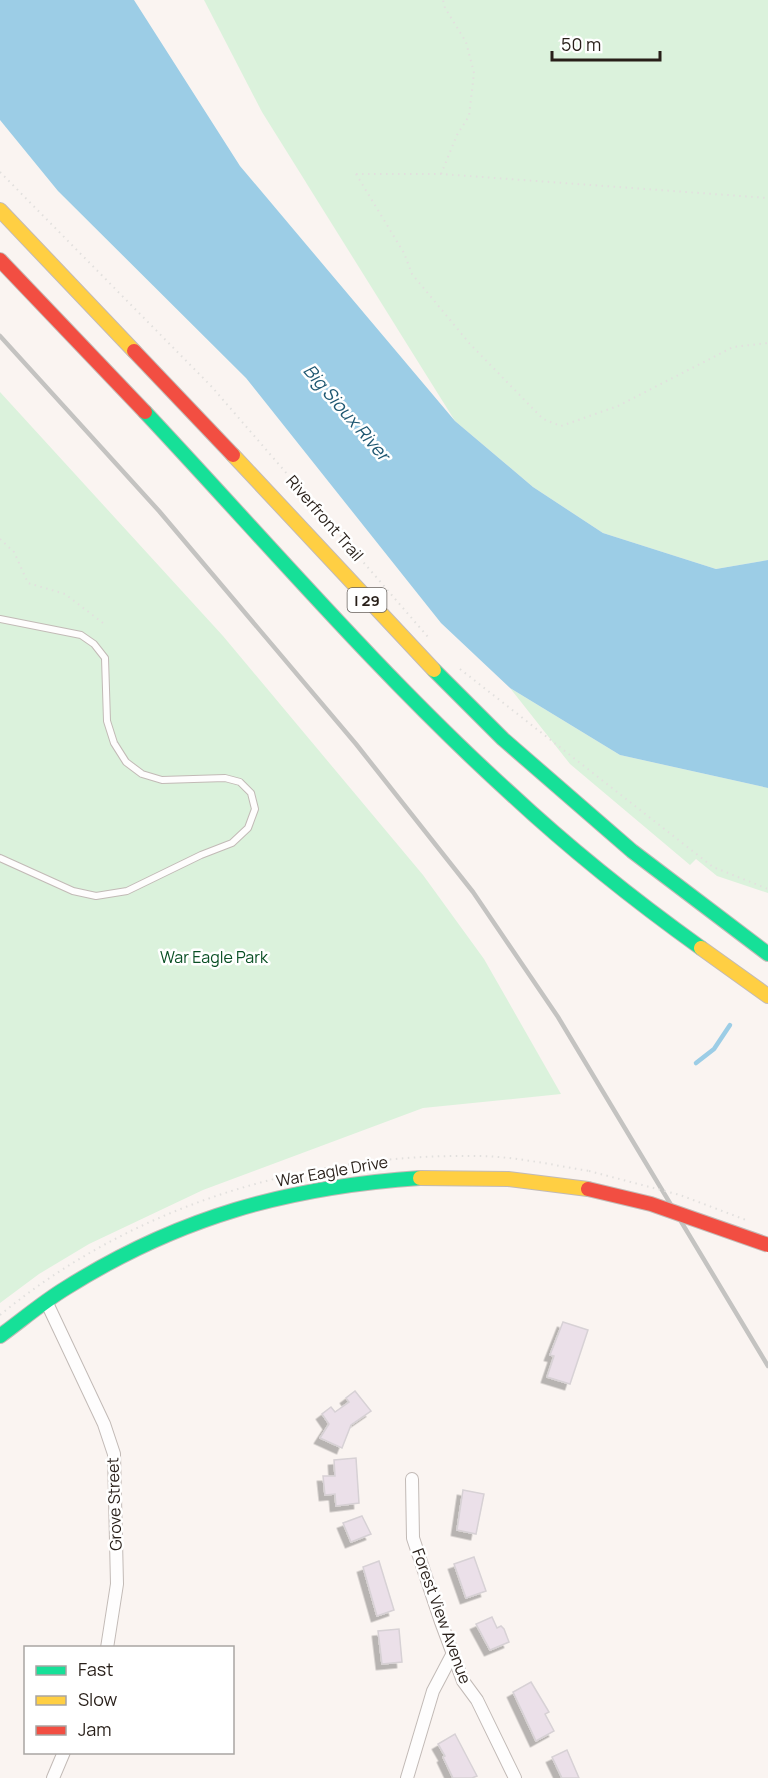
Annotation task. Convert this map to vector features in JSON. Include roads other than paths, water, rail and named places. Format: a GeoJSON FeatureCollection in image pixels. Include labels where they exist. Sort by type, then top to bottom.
{"type":"FeatureCollection","features":[{"type":"Feature","properties":{"kind":"main road","name":"I 29"},"geometry":{"type":"LineString","coordinates":[[0,210],[283,508],[404,640],[503,739],[632,851],[768,954]]}},
{"type":"Feature","properties":{"kind":"main road","name":"I 29"},"geometry":{"type":"LineString","coordinates":[[0,260],[117,382],[373,660],[478,764],[568,844],[644,906],[768,996]]}},
{"type":"Feature","properties":{"kind":"main road","name":"War Eagle Drive"},"geometry":{"type":"LineString","coordinates":[[0,1336],[85,1274],[158,1236],[247,1203],[322,1187],[387,1177],[480,1176],[544,1182],[662,1207],[768,1245]]}},
{"type":"Feature","properties":{"kind":"street","name":"Grove Street"},"geometry":{"type":"LineString","coordinates":[[46,1301],[104,1424],[114,1454],[117,1584],[107,1646]]}},
{"type":"Feature","properties":{"kind":"street","name":"Forest View Avenue"},"geometry":{"type":"LineString","coordinates":[[412,1479],[413,1538],[463,1681],[477,1700],[515,1778]]}},
{"type":"Feature","properties":{"kind":"street"},"geometry":{"type":"LineString","coordinates":[[407,1778],[433,1691],[453,1653]]}},
{"type":"Feature","properties":{"kind":"street"},"geometry":{"type":"LineString","coordinates":[[53,1778],[63,1754]]}},
{"type":"Feature","properties":{"kind":"lane"},"geometry":{"type":"LineString","coordinates":[[0,619],[81,635],[94,644],[105,658],[107,721],[114,743],[126,762],[142,774],[162,780],[225,778],[240,782],[251,793],[255,809],[248,828],[232,843],[201,855],[127,891],[96,896],[73,891],[0,858]]}},
{"type":"Feature","properties":{"kind":"water","name":"Big Sioux River"},"geometry":{"type":"Polygon","coordinates":[[[0,0],[134,0],[240,166],[455,421],[533,487],[603,533],[716,569],[768,560],[768,788],[620,755],[510,688],[441,623],[246,378],[58,191],[0,120],[0,0]]]}},
{"type":"Feature","properties":{"kind":"waterway"},"geometry":{"type":"LineString","coordinates":[[696,1063],[714,1049],[730,1025]]}},
{"type":"Feature","properties":{"kind":"railway"},"geometry":{"type":"LineString","coordinates":[[0,336],[159,511],[356,744],[473,892],[558,1017],[768,1366]]}},
{"type":"Feature","properties":{"kind":"park label","name":"War Eagle Park"},"geometry":{"type":"Point","coordinates":[214,957]}}]}
